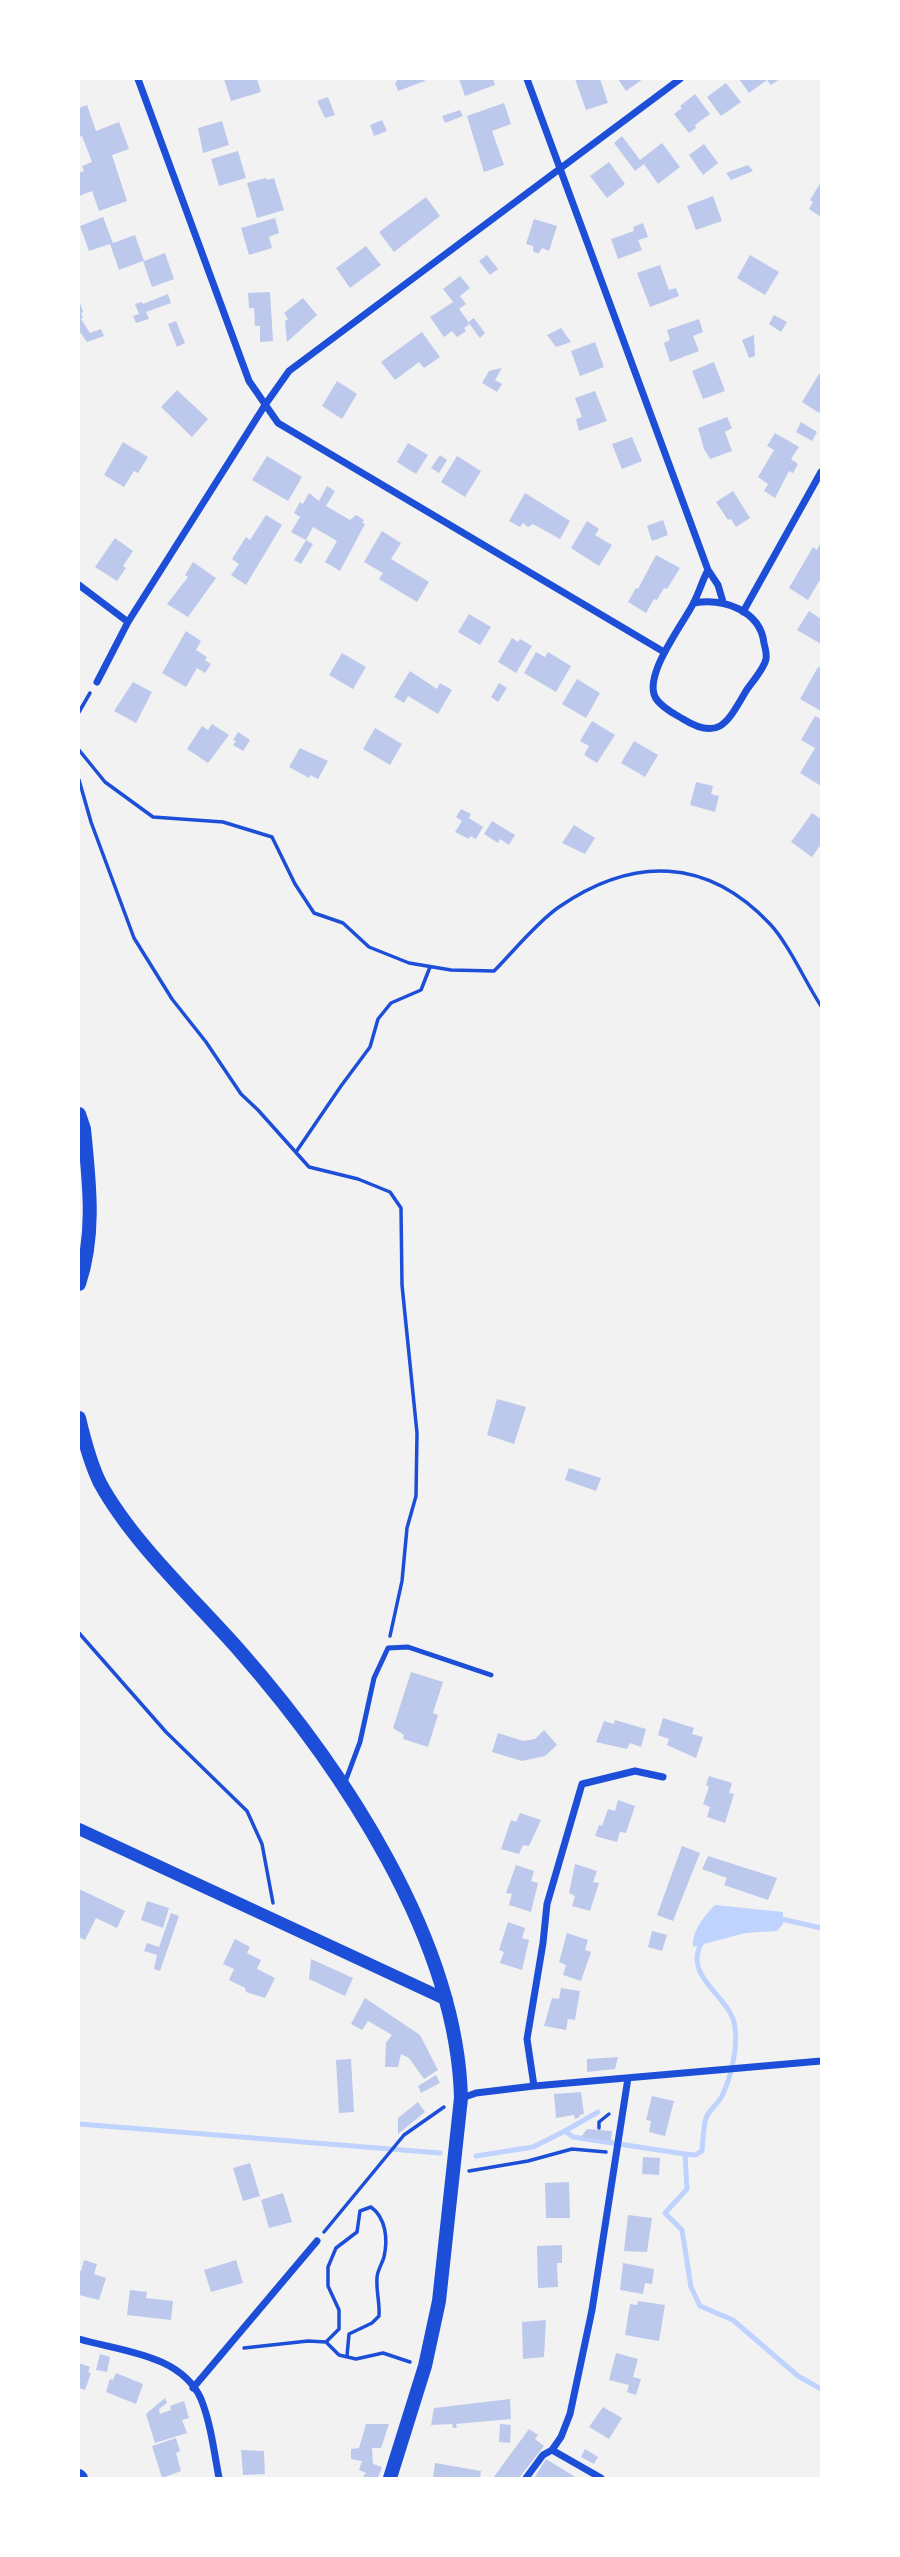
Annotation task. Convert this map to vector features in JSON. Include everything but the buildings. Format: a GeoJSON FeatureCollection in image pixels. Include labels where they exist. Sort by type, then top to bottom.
{"type":"FeatureCollection","features":[{"type":"Feature","properties":{"kind":"main road"},"geometry":{"type":"LineString","coordinates":[[79,1114],[84,1129],[91,1227],[79,1284]]}},
{"type":"Feature","properties":{"kind":"main road"},"geometry":{"type":"LineString","coordinates":[[79,1418],[100,1482],[127,1526],[288,1707],[344,1786],[409,1905],[447,2000],[460,2068],[461,2098],[439,2301],[425,2366],[390,2478]]}},
{"type":"Feature","properties":{"kind":"street"},"geometry":{"type":"LineString","coordinates":[[138,79],[249,381],[278,423],[664,652]]}},
{"type":"Feature","properties":{"kind":"street"},"geometry":{"type":"LineString","coordinates":[[527,79],[708,570],[718,585],[723,602]]}},
{"type":"Feature","properties":{"kind":"street"},"geometry":{"type":"LineString","coordinates":[[97,682],[128,622],[289,371],[680,79]]}},
{"type":"Feature","properties":{"kind":"street"},"geometry":{"type":"LineString","coordinates":[[743,612],[821,472]]}},
{"type":"Feature","properties":{"kind":"street"},"geometry":{"type":"LineString","coordinates":[[694,603],[723,602],[743,612],[755,621],[764,639],[766,659],[727,722],[713,730],[697,728],[664,708],[654,697],[653,683],[664,652],[694,603],[708,570]]}},
{"type":"Feature","properties":{"kind":"street"},"geometry":{"type":"LineString","coordinates":[[79,585],[128,622]]}},
{"type":"Feature","properties":{"kind":"street"},"geometry":{"type":"LineString","coordinates":[[534,2086],[527,2039],[544,1943],[547,1904],[582,1784],[635,1771],[663,1777]]}},
{"type":"Feature","properties":{"kind":"street"},"geometry":{"type":"LineString","coordinates":[[79,1829],[447,2000]]}},
{"type":"Feature","properties":{"kind":"street"},"geometry":{"type":"LineString","coordinates":[[461,2098],[476,2093],[534,2086],[821,2061]]}},
{"type":"Feature","properties":{"kind":"street"},"geometry":{"type":"LineString","coordinates":[[526,2478],[543,2455],[552,2450],[566,2428],[592,2310],[628,2078]]}},
{"type":"Feature","properties":{"kind":"street"},"geometry":{"type":"LineString","coordinates":[[193,2388],[317,2241]]}},
{"type":"Feature","properties":{"kind":"street"},"geometry":{"type":"LineString","coordinates":[[79,2339],[153,2358],[169,2365],[193,2388],[200,2397],[207,2418],[219,2478]]}},
{"type":"Feature","properties":{"kind":"street"},"geometry":{"type":"LineString","coordinates":[[552,2450],[601,2478]]}},
{"type":"Feature","properties":{"kind":"lane"},"geometry":{"type":"LineString","coordinates":[[344,1786],[360,1742],[374,1678],[388,1648],[408,1647],[491,1675]]}},
{"type":"Feature","properties":{"kind":"path"},"geometry":{"type":"LineString","coordinates":[[79,712],[97,682]]}},
{"type":"Feature","properties":{"kind":"path"},"geometry":{"type":"LineString","coordinates":[[79,750],[105,782],[153,817],[223,822],[272,837],[295,884],[314,913],[343,923],[369,947],[410,963],[451,970],[494,971],[556,908],[592,887],[646,871],[678,872],[709,878],[740,896],[772,926],[821,1006]]}},
{"type":"Feature","properties":{"kind":"path"},"geometry":{"type":"LineString","coordinates":[[79,780],[91,822],[134,937],[172,999],[206,1042],[241,1094],[309,1167],[358,1179],[390,1192],[401,1208],[402,1284],[416,1433],[416,1496],[407,1528],[401,1581],[388,1648]]}},
{"type":"Feature","properties":{"kind":"path"},"geometry":{"type":"LineString","coordinates":[[296,1152],[370,1047],[378,1018],[391,1003],[421,990],[430,966]]}},
{"type":"Feature","properties":{"kind":"path"},"geometry":{"type":"LineString","coordinates":[[79,1633],[166,1732],[247,1811],[262,1844],[276,1922]]}},
{"type":"Feature","properties":{"kind":"path"},"geometry":{"type":"LineString","coordinates":[[317,2241],[404,2135],[434,2112],[461,2098]]}},
{"type":"Feature","properties":{"kind":"path"},"geometry":{"type":"LineString","coordinates":[[480,2169],[528,2161],[572,2149],[615,2150]]}},
{"type":"Feature","properties":{"kind":"path"},"geometry":{"type":"LineString","coordinates":[[326,2342],[339,2329],[339,2311],[328,2286],[328,2267],[336,2248],[357,2232],[360,2211],[371,2207],[379,2213],[384,2222],[386,2241],[384,2257],[376,2277],[379,2316],[372,2323],[349,2334]]}},
{"type":"Feature","properties":{"kind":"path"},"geometry":{"type":"LineString","coordinates":[[339,2329],[349,2334]]}},
{"type":"Feature","properties":{"kind":"path"},"geometry":{"type":"LineString","coordinates":[[347,2356],[349,2334]]}},
{"type":"Feature","properties":{"kind":"path"},"geometry":{"type":"LineString","coordinates":[[228,2347],[246,2348],[308,2340],[326,2342],[339,2355],[356,2359],[383,2353],[425,2366]]}},
{"type":"Feature","properties":{"kind":"water"},"geometry":{"type":"Polygon","coordinates":[[[715,1905],[783,1912],[783,1924],[777,1931],[745,1933],[693,1947],[697,1930],[715,1905]]]}},
{"type":"Feature","properties":{"kind":"waterway"},"geometry":{"type":"LineString","coordinates":[[777,1918],[821,1928]]}},
{"type":"Feature","properties":{"kind":"waterway"},"geometry":{"type":"LineString","coordinates":[[476,2156],[533,2147],[565,2131],[573,2137],[685,2154],[695,2155],[702,2151],[706,2118],[722,2096],[731,2071],[736,2035],[732,2016],[702,1976],[698,1966],[697,1954],[702,1942]]}},
{"type":"Feature","properties":{"kind":"waterway"},"geometry":{"type":"LineString","coordinates":[[565,2131],[598,2112]]}},
{"type":"Feature","properties":{"kind":"waterway"},"geometry":{"type":"LineString","coordinates":[[79,2124],[440,2153]]}},
{"type":"Feature","properties":{"kind":"waterway"},"geometry":{"type":"LineString","coordinates":[[685,2154],[687,2189],[665,2213],[682,2230],[691,2287],[700,2306],[733,2320],[798,2376],[821,2389]]}}]}
